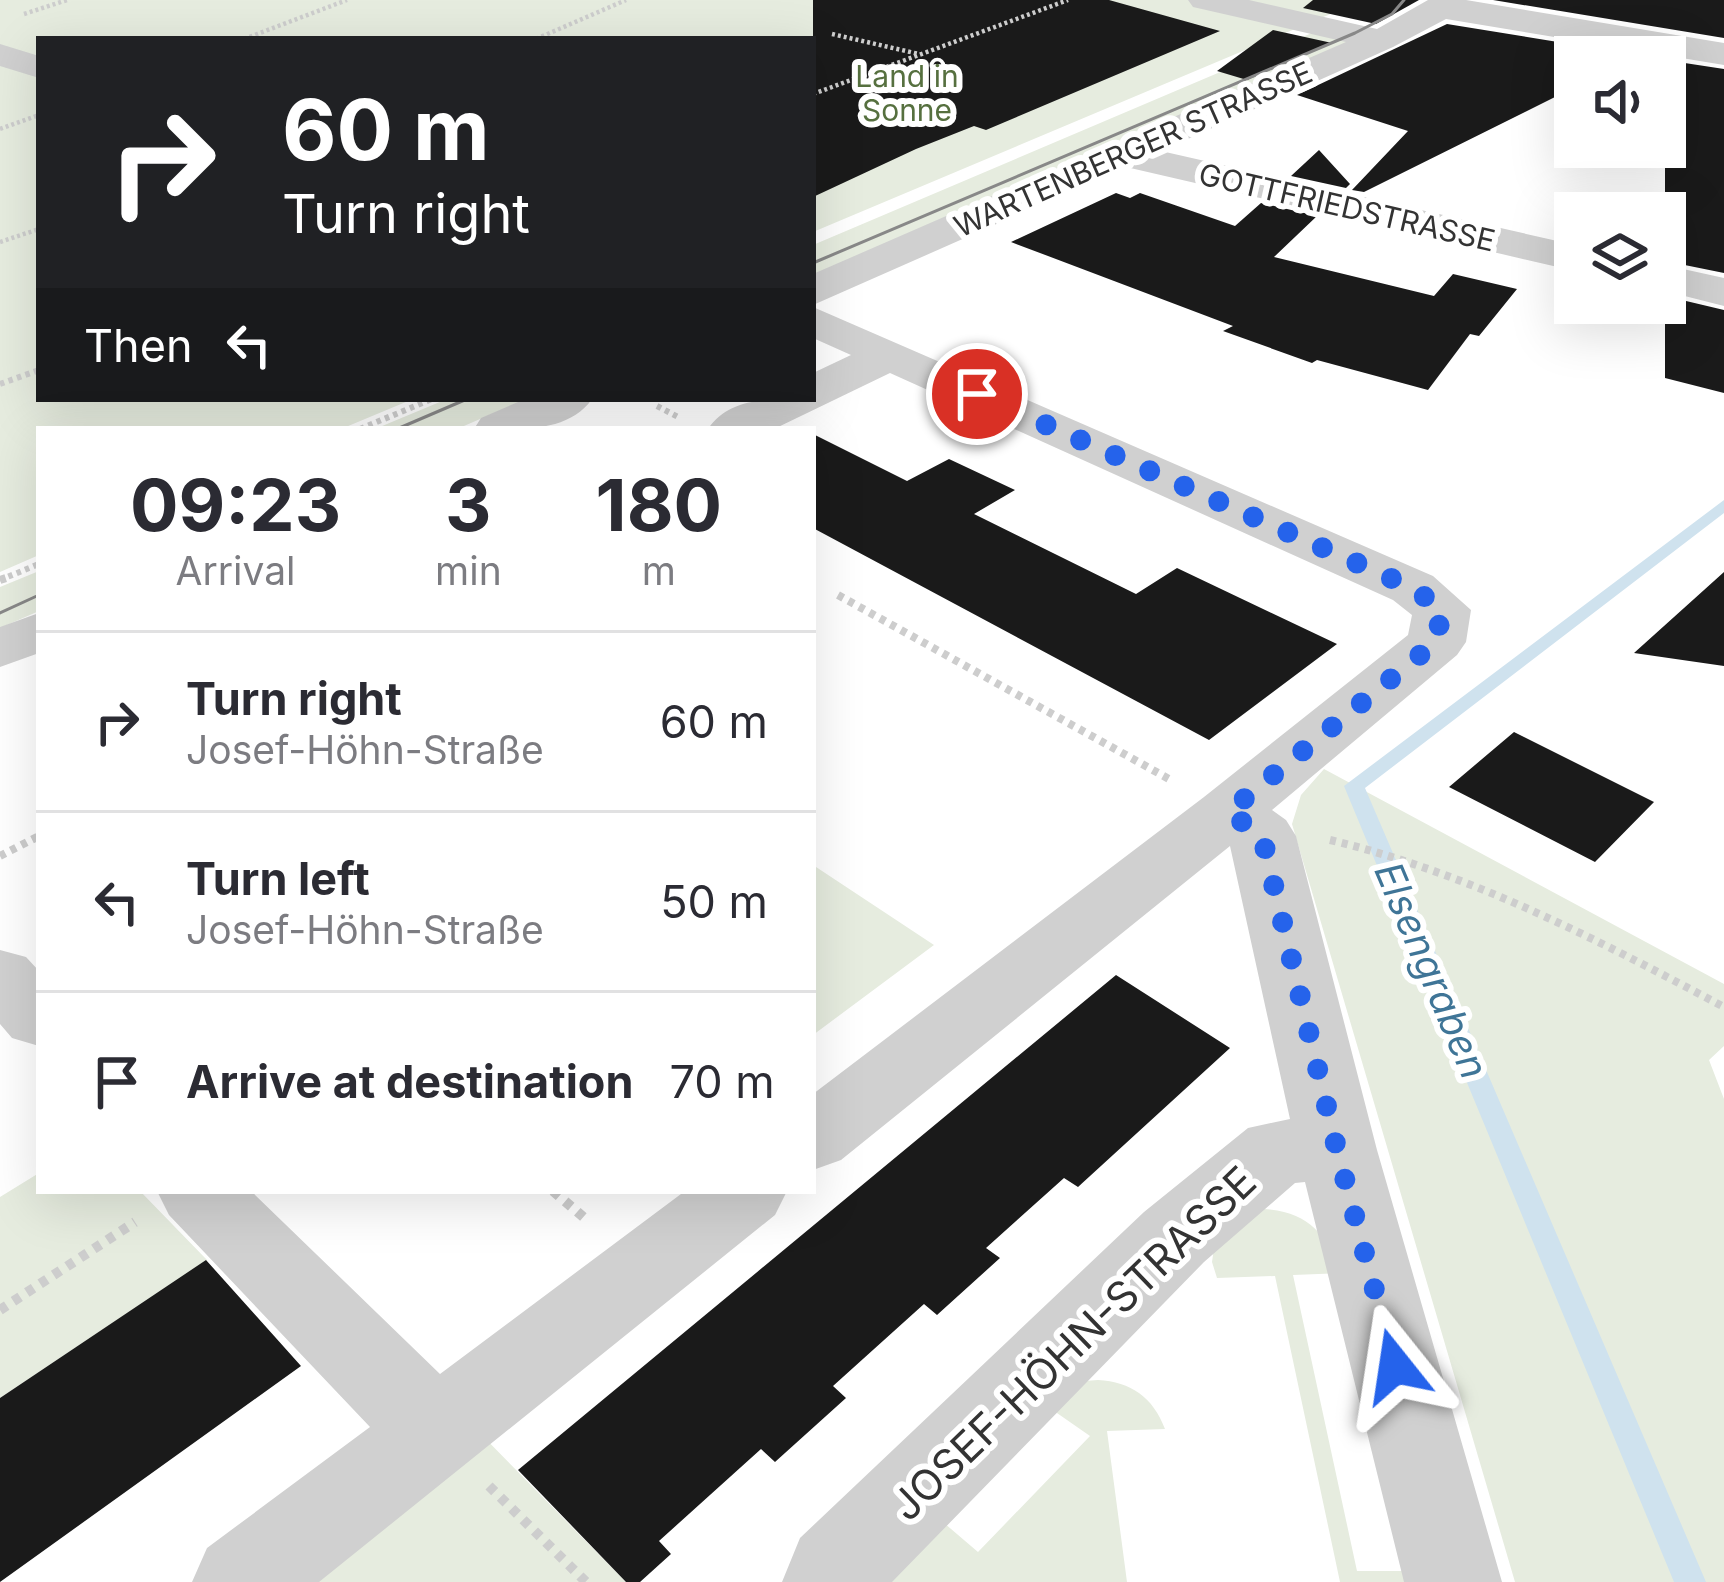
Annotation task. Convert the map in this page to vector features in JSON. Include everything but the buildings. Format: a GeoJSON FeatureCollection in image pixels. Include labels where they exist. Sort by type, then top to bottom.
{"type":"FeatureCollection","features":[{"type":"Feature","properties":{"kind":"street"},"geometry":{"type":"LineString","coordinates":[[1205,0],[1381,40]]}},
{"type":"Feature","properties":{"kind":"street"},"geometry":{"type":"LineString","coordinates":[[1446,4],[1724,54]]}},
{"type":"Feature","properties":{"kind":"street","name":"WARTENBERGER STRASSE"},"geometry":{"type":"LineString","coordinates":[[816,290],[1381,40],[1446,4]]}},
{"type":"Feature","properties":{"kind":"street"},"geometry":{"type":"LineString","coordinates":[[1485,14],[1530,7],[1724,37]]}},
{"type":"Feature","properties":{"kind":"street"},"geometry":{"type":"LineString","coordinates":[[0,56],[36,66]]}},
{"type":"Feature","properties":{"kind":"street","name":"GOTTFRIEDSTRASSE"},"geometry":{"type":"LineString","coordinates":[[1120,154],[1554,253]]}},
{"type":"Feature","properties":{"kind":"street"},"geometry":{"type":"LineString","coordinates":[[1686,283],[1724,292]]}},
{"type":"Feature","properties":{"kind":"street"},"geometry":{"type":"LineString","coordinates":[[816,322],[1413,588],[1442,610],[1436,642],[816,1136]]}},
{"type":"Feature","properties":{"kind":"street"},"geometry":{"type":"LineString","coordinates":[[816,391],[890,355]]}},
{"type":"Feature","properties":{"kind":"street"},"geometry":{"type":"LineString","coordinates":[[506,426],[560,402]]}},
{"type":"Feature","properties":{"kind":"street"},"geometry":{"type":"LineString","coordinates":[[740,426],[791,402]]}},
{"type":"Feature","properties":{"kind":"street"},"geometry":{"type":"LineString","coordinates":[[0,649],[36,633]]}},
{"type":"Feature","properties":{"kind":"street"},"geometry":{"type":"LineString","coordinates":[[1228,812],[1262,836],[1337,1150],[1453,1582]]}},
{"type":"Feature","properties":{"kind":"street"},"geometry":{"type":"LineString","coordinates":[[0,976],[36,1015]]}},
{"type":"Feature","properties":{"kind":"street","name":"JOSEF-HÖHN-STRASSE"},"geometry":{"type":"LineString","coordinates":[[831,1582],[835,1571],[1174,1237],[1277,1151],[1337,1150]]}},
{"type":"Feature","properties":{"kind":"street"},"geometry":{"type":"LineString","coordinates":[[242,1582],[742,1194]]}},
{"type":"Feature","properties":{"kind":"street"},"geometry":{"type":"LineString","coordinates":[[167,1206],[437,1433]]}},
{"type":"Feature","properties":{"kind":"path"},"geometry":{"type":"LineString","coordinates":[[22,15],[67,0]]}},
{"type":"Feature","properties":{"kind":"path"},"geometry":{"type":"LineString","coordinates":[[252,36],[347,0]]}},
{"type":"Feature","properties":{"kind":"path"},"geometry":{"type":"LineString","coordinates":[[543,36],[626,0]]}},
{"type":"Feature","properties":{"kind":"path"},"geometry":{"type":"LineString","coordinates":[[816,93],[1068,0]]}},
{"type":"Feature","properties":{"kind":"path"},"geometry":{"type":"LineString","coordinates":[[832,34],[920,55]]}},
{"type":"Feature","properties":{"kind":"path"},"geometry":{"type":"LineString","coordinates":[[816,85],[827,88]]}},
{"type":"Feature","properties":{"kind":"path"},"geometry":{"type":"LineString","coordinates":[[0,129],[36,116]]}},
{"type":"Feature","properties":{"kind":"path"},"geometry":{"type":"LineString","coordinates":[[0,242],[36,230]]}},
{"type":"Feature","properties":{"kind":"path"},"geometry":{"type":"LineString","coordinates":[[0,384],[36,371]]}},
{"type":"Feature","properties":{"kind":"path"},"geometry":{"type":"LineString","coordinates":[[367,426],[425,402]]}},
{"type":"Feature","properties":{"kind":"path"},"geometry":{"type":"LineString","coordinates":[[0,580],[36,565]]}},
{"type":"Feature","properties":{"kind":"path"},"geometry":{"type":"LineString","coordinates":[[838,595],[1228,812]]}},
{"type":"Feature","properties":{"kind":"path"},"geometry":{"type":"LineString","coordinates":[[0,856],[36,838]]}},
{"type":"Feature","properties":{"kind":"path"},"geometry":{"type":"LineString","coordinates":[[1334,841],[1410,858],[1506,893],[1724,1007]]}},
{"type":"Feature","properties":{"kind":"path"},"geometry":{"type":"LineString","coordinates":[[0,1310],[167,1206]]}},
{"type":"Feature","properties":{"kind":"path"},"geometry":{"type":"LineString","coordinates":[[437,1433],[586,1582]]}},
{"type":"Feature","properties":{"kind":"green space","name":"Land in Sonne"},"geometry":{"type":"Polygon","coordinates":[[[0,0],[1364,0],[816,231],[816,36],[36,36],[36,402],[406,402],[348,426],[36,426],[36,556],[0,572],[0,0]]]}},
{"type":"Feature","properties":{"kind":"green space"},"geometry":{"type":"Polygon","coordinates":[[[1319,30],[1353,42],[816,275],[816,244],[1319,30]]]}},
{"type":"Feature","properties":{"kind":"green space"},"geometry":{"type":"Polygon","coordinates":[[[440,402],[519,402],[464,426],[382,426],[440,402]]]}},
{"type":"Feature","properties":{"kind":"green space"},"geometry":{"type":"Polygon","coordinates":[[[36,572],[36,612],[0,628],[0,587],[36,572]]]}},
{"type":"Feature","properties":{"kind":"green space"},"geometry":{"type":"Polygon","coordinates":[[[1324,769],[1724,984],[1724,1046],[1709,1060],[1724,1099],[1724,1582],[1515,1582],[1292,824],[1301,795],[1324,769]]]}},
{"type":"Feature","properties":{"kind":"green space"},"geometry":{"type":"Polygon","coordinates":[[[816,867],[934,945],[816,1033],[816,867]]]}},
{"type":"Feature","properties":{"kind":"green space"},"geometry":{"type":"Polygon","coordinates":[[[36,1175],[36,1194],[143,1194],[207,1260],[0,1398],[0,1197],[36,1175]]]}},
{"type":"Feature","properties":{"kind":"green space"},"geometry":{"type":"Polygon","coordinates":[[[1263,1209],[1292,1215],[1313,1227],[1344,1273],[1293,1275],[1357,1571],[1415,1571],[1417,1582],[1340,1582],[1275,1276],[1217,1278],[1212,1262],[1215,1241],[1263,1209]]]}},
{"type":"Feature","properties":{"kind":"green space"},"geometry":{"type":"Polygon","coordinates":[[[1098,1380],[1139,1393],[1165,1429],[1107,1431],[1127,1582],[890,1582],[930,1511],[978,1552],[1090,1436],[1044,1404],[1085,1381],[1098,1380]]]}},
{"type":"Feature","properties":{"kind":"green space"},"geometry":{"type":"Polygon","coordinates":[[[474,1427],[626,1582],[281,1582],[474,1427]]]}},
{"type":"Feature","properties":{"kind":"waterway","name":"Elsengraben"},"geometry":{"type":"LineString","coordinates":[[1690,1582],[1354,786],[1724,505]]}},
{"type":"Feature","properties":{"kind":"tram line"},"geometry":{"type":"LineString","coordinates":[[816,262],[1355,33],[1392,14],[1404,0]]}},
{"type":"Feature","properties":{"kind":"tram line"},"geometry":{"type":"LineString","coordinates":[[404,426],[460,402]]}},
{"type":"Feature","properties":{"kind":"tram line"},"geometry":{"type":"LineString","coordinates":[[0,613],[36,596]]}},
{"type":"Feature","properties":{"kind":"route"},"geometry":{"type":"LineString","coordinates":[[977,394],[1413,588],[1442,610],[1436,642],[1228,812],[1262,836],[1337,1150],[1395,1366]]}}]}
